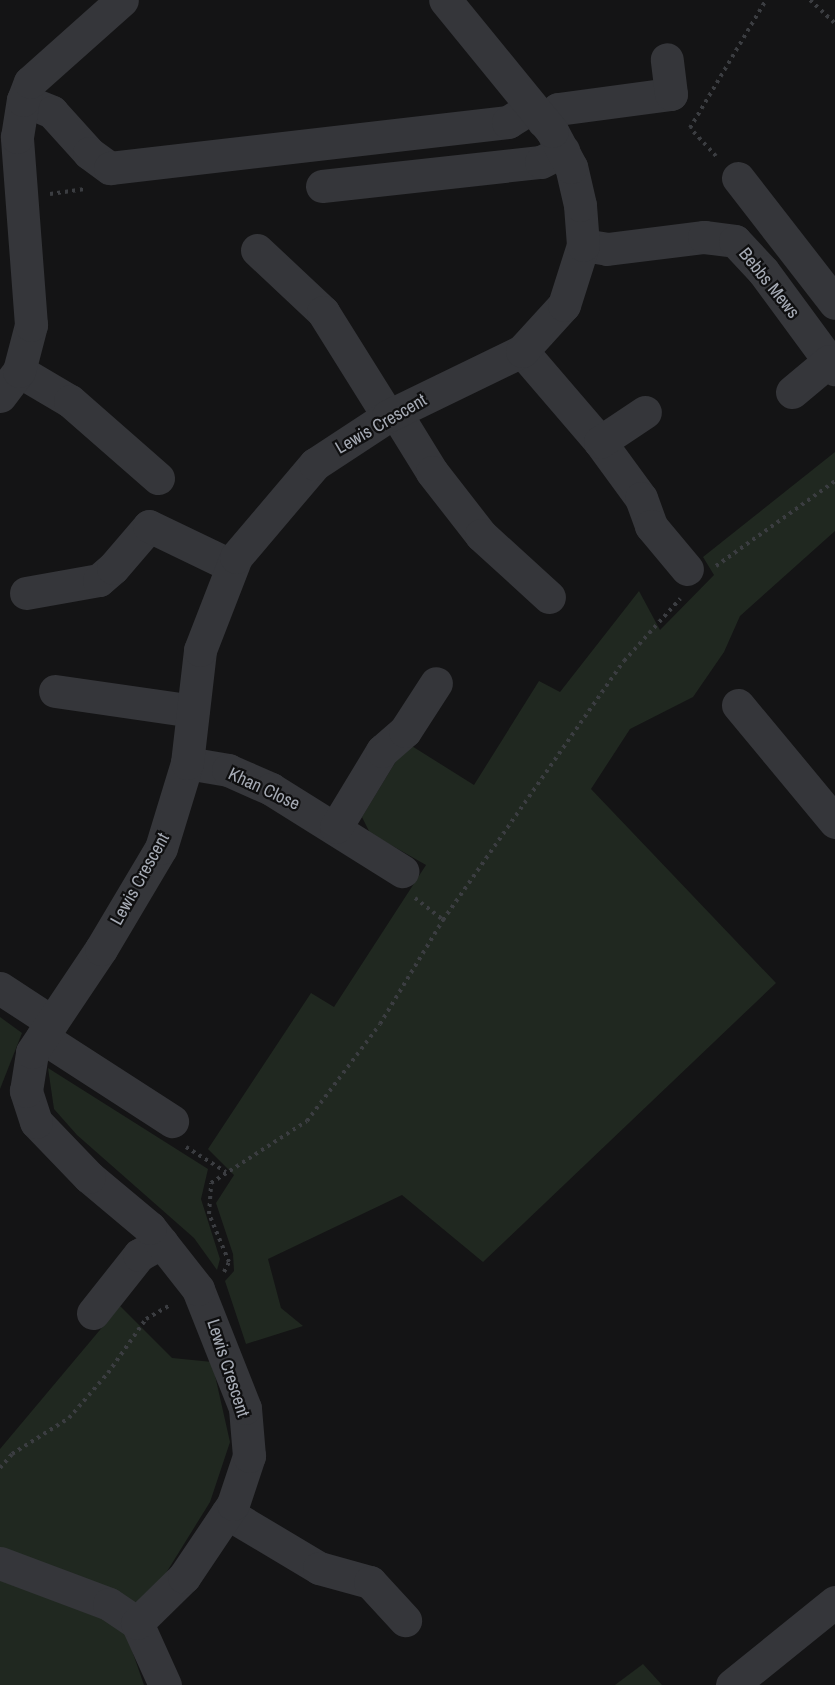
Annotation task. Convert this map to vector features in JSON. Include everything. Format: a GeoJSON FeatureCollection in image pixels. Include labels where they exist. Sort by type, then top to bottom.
{"type":"FeatureCollection","features":[{"type":"Feature","properties":{"kind":"street"},"geometry":{"type":"LineString","coordinates":[[122,0],[30,82],[23,100],[17,137],[31,325],[9,383],[70,401],[158,478]]}},
{"type":"Feature","properties":{"kind":"street","name":"Lewis Crescent"},"geometry":{"type":"LineString","coordinates":[[137,1623],[184,1577],[227,1513],[249,1456],[245,1408],[198,1289],[150,1228],[89,1177],[36,1122],[26,1092],[32,1052],[161,848],[187,763],[200,650],[232,566],[315,464],[392,414],[522,351],[564,305],[583,245],[580,205],[571,167],[538,114],[445,0]]}},
{"type":"Feature","properties":{"kind":"street"},"geometry":{"type":"LineString","coordinates":[[23,100],[52,112],[89,153],[110,168],[508,122],[558,109],[671,94],[667,59]]}},
{"type":"Feature","properties":{"kind":"street"},"geometry":{"type":"LineString","coordinates":[[322,186],[541,162],[562,151]]}},
{"type":"Feature","properties":{"kind":"street"},"geometry":{"type":"LineString","coordinates":[[738,178],[835,303]]}},
{"type":"Feature","properties":{"kind":"street","name":"Bebbs Mews"},"geometry":{"type":"LineString","coordinates":[[583,245],[606,249],[704,237],[735,241],[763,271],[832,365],[792,392]]}},
{"type":"Feature","properties":{"kind":"street"},"geometry":{"type":"LineString","coordinates":[[257,250],[323,312],[432,472],[481,535],[549,597]]}},
{"type":"Feature","properties":{"kind":"street"},"geometry":{"type":"LineString","coordinates":[[522,351],[600,442],[641,498],[651,526],[692,580]]}},
{"type":"Feature","properties":{"kind":"street"},"geometry":{"type":"LineString","coordinates":[[600,442],[645,412]]}},
{"type":"Feature","properties":{"kind":"street"},"geometry":{"type":"LineString","coordinates":[[26,593],[99,580],[114,568],[149,526],[232,566]]}},
{"type":"Feature","properties":{"kind":"street"},"geometry":{"type":"LineString","coordinates":[[336,827],[382,751],[405,731],[436,683]]}},
{"type":"Feature","properties":{"kind":"street"},"geometry":{"type":"LineString","coordinates":[[56,691],[193,711]]}},
{"type":"Feature","properties":{"kind":"street"},"geometry":{"type":"LineString","coordinates":[[738,705],[835,822]]}},
{"type":"Feature","properties":{"kind":"street","name":"Khan Close"},"geometry":{"type":"LineString","coordinates":[[187,763],[228,770],[271,789],[336,827],[402,870]]}},
{"type":"Feature","properties":{"kind":"street"},"geometry":{"type":"LineString","coordinates":[[0,988],[47,1030],[172,1121]]}},
{"type":"Feature","properties":{"kind":"street"},"geometry":{"type":"LineString","coordinates":[[93,1313],[139,1255],[162,1242]]}},
{"type":"Feature","properties":{"kind":"street"},"geometry":{"type":"LineString","coordinates":[[227,1513],[319,1568],[370,1582],[405,1620]]}},
{"type":"Feature","properties":{"kind":"street"},"geometry":{"type":"LineString","coordinates":[[0,1563],[109,1604],[137,1623],[165,1685]]}},
{"type":"Feature","properties":{"kind":"street"},"geometry":{"type":"LineString","coordinates":[[732,1685],[835,1602]]}},
{"type":"Feature","properties":{"kind":"path"},"geometry":{"type":"LineString","coordinates":[[738,178],[690,128],[766,0]]}},
{"type":"Feature","properties":{"kind":"path"},"geometry":{"type":"LineString","coordinates":[[810,0],[835,23]]}},
{"type":"Feature","properties":{"kind":"path"},"geometry":{"type":"LineString","coordinates":[[0,1468],[12,1454],[69,1418],[108,1373],[146,1319],[222,1277],[229,1262],[209,1214],[211,1183],[307,1121],[380,1024],[443,920],[624,661],[692,580],[835,481]]}},
{"type":"Feature","properties":{"kind":"shaded area"},"geometry":{"type":"Polygon","coordinates":[[[835,452],[835,531],[740,616],[724,652],[693,697],[630,729],[591,789],[776,983],[483,1262],[402,1195],[268,1259],[281,1308],[303,1326],[246,1344],[225,1281],[234,1271],[233,1254],[216,1203],[234,1175],[208,1149],[311,993],[334,1007],[426,865],[370,833],[362,817],[407,743],[474,785],[539,681],[560,692],[639,591],[660,630],[714,575],[703,557],[835,452]]]}},
{"type":"Feature","properties":{"kind":"shaded area"},"geometry":{"type":"Polygon","coordinates":[[[0,1017],[22,1033],[0,1089],[0,1017]]]}},
{"type":"Feature","properties":{"kind":"shaded area"},"geometry":{"type":"Polygon","coordinates":[[[48,1068],[208,1169],[201,1199],[220,1259],[217,1270],[194,1238],[77,1135],[54,1109],[48,1068]]]}},
{"type":"Feature","properties":{"kind":"shaded area"},"geometry":{"type":"Polygon","coordinates":[[[120,1306],[172,1358],[212,1362],[230,1442],[210,1502],[127,1636],[144,1685],[0,1685],[0,1449],[120,1306]]]}},
{"type":"Feature","properties":{"kind":"shaded area"},"geometry":{"type":"Polygon","coordinates":[[[643,1664],[662,1685],[615,1685],[643,1664]]]}}]}
